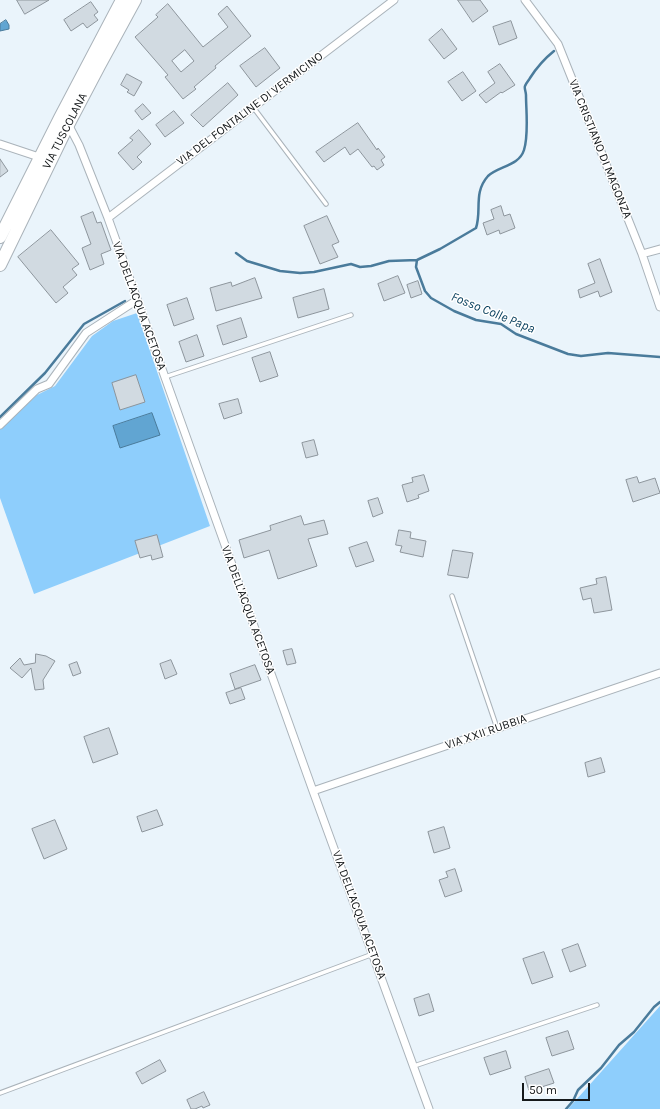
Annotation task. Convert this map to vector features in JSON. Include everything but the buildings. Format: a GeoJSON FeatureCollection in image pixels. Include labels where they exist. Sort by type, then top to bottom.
{"type":"FeatureCollection","features":[{"type":"Feature","properties":{"kind":"main road","name":"VIA TUSCOLANA"},"geometry":{"type":"LineString","coordinates":[[0,265],[45,159],[122,0]]}},
{"type":"Feature","properties":{"kind":"main road","name":"VIA TUSCOLANA"},"geometry":{"type":"LineString","coordinates":[[64,120],[99,66],[135,0]]}},
{"type":"Feature","properties":{"kind":"main road","name":"VIA TUSCOLANA"},"geometry":{"type":"LineString","coordinates":[[0,237],[45,159]]}},
{"type":"Feature","properties":{"kind":"street","name":"VIA DEL FONTALINE DI VERMICINO"},"geometry":{"type":"LineString","coordinates":[[108,218],[394,0]]}},
{"type":"Feature","properties":{"kind":"street","name":"VIA CRISTIANO DI MAGONZA"},"geometry":{"type":"LineString","coordinates":[[525,0],[558,44],[642,254],[660,307]]}},
{"type":"Feature","properties":{"kind":"street","name":"VIA DELL'ACQUA ACETOSA"},"geometry":{"type":"LineString","coordinates":[[64,120],[80,145],[108,218],[313,791],[429,1109]]}},
{"type":"Feature","properties":{"kind":"street"},"geometry":{"type":"LineString","coordinates":[[0,144],[45,159]]}},
{"type":"Feature","properties":{"kind":"street"},"geometry":{"type":"LineString","coordinates":[[642,254],[660,249]]}},
{"type":"Feature","properties":{"kind":"street"},"geometry":{"type":"LineString","coordinates":[[0,425],[37,389],[49,384],[86,333],[137,300]]}},
{"type":"Feature","properties":{"kind":"street","name":"VIA XXII RUBBIA"},"geometry":{"type":"LineString","coordinates":[[313,791],[660,673]]}},
{"type":"Feature","properties":{"kind":"lane"},"geometry":{"type":"LineString","coordinates":[[253,107],[326,204]]}},
{"type":"Feature","properties":{"kind":"lane"},"geometry":{"type":"LineString","coordinates":[[164,377],[351,315]]}},
{"type":"Feature","properties":{"kind":"lane"},"geometry":{"type":"LineString","coordinates":[[452,596],[497,728]]}},
{"type":"Feature","properties":{"kind":"lane"},"geometry":{"type":"LineString","coordinates":[[0,1093],[372,954]]}},
{"type":"Feature","properties":{"kind":"lane"},"geometry":{"type":"LineString","coordinates":[[414,1066],[597,1005]]}},
{"type":"Feature","properties":{"kind":"shaded area"},"geometry":{"type":"Polygon","coordinates":[[[6,20],[9,25],[9,29],[0,31],[0,24],[6,20]]]}},
{"type":"Feature","properties":{"kind":"shaded area"},"geometry":{"type":"Polygon","coordinates":[[[137,313],[210,526],[34,594],[0,498],[0,428],[37,395],[55,386],[92,336],[113,321],[137,313]]]}},
{"type":"Feature","properties":{"kind":"shaded area"},"geometry":{"type":"Polygon","coordinates":[[[152,413],[160,435],[120,448],[113,426],[152,413]]]}},
{"type":"Feature","properties":{"kind":"shaded area"},"geometry":{"type":"Polygon","coordinates":[[[660,1006],[660,1109],[568,1109],[660,1006]]]}},
{"type":"Feature","properties":{"kind":"waterway"},"geometry":{"type":"LineString","coordinates":[[236,253],[247,261],[280,271],[300,273],[314,272],[351,264],[360,267],[371,266],[389,261],[417,260],[440,249],[476,228],[478,221],[479,195],[483,182],[492,173],[513,163],[518,159],[524,150],[527,130],[525,86],[538,67],[554,51]]}},
{"type":"Feature","properties":{"kind":"waterway","name":"Fosso Colle Papa"},"geometry":{"type":"LineString","coordinates":[[417,260],[416,267],[425,291],[431,298],[454,311],[476,320],[501,324],[516,334],[568,354],[581,356],[608,353],[660,357]]}},
{"type":"Feature","properties":{"kind":"waterway"},"geometry":{"type":"LineString","coordinates":[[0,417],[45,373],[84,324],[125,301]]}},
{"type":"Feature","properties":{"kind":"waterway"},"geometry":{"type":"LineString","coordinates":[[566,1109],[573,1101],[578,1090],[601,1068],[619,1045],[634,1032],[654,1007],[660,1002]]}}]}
